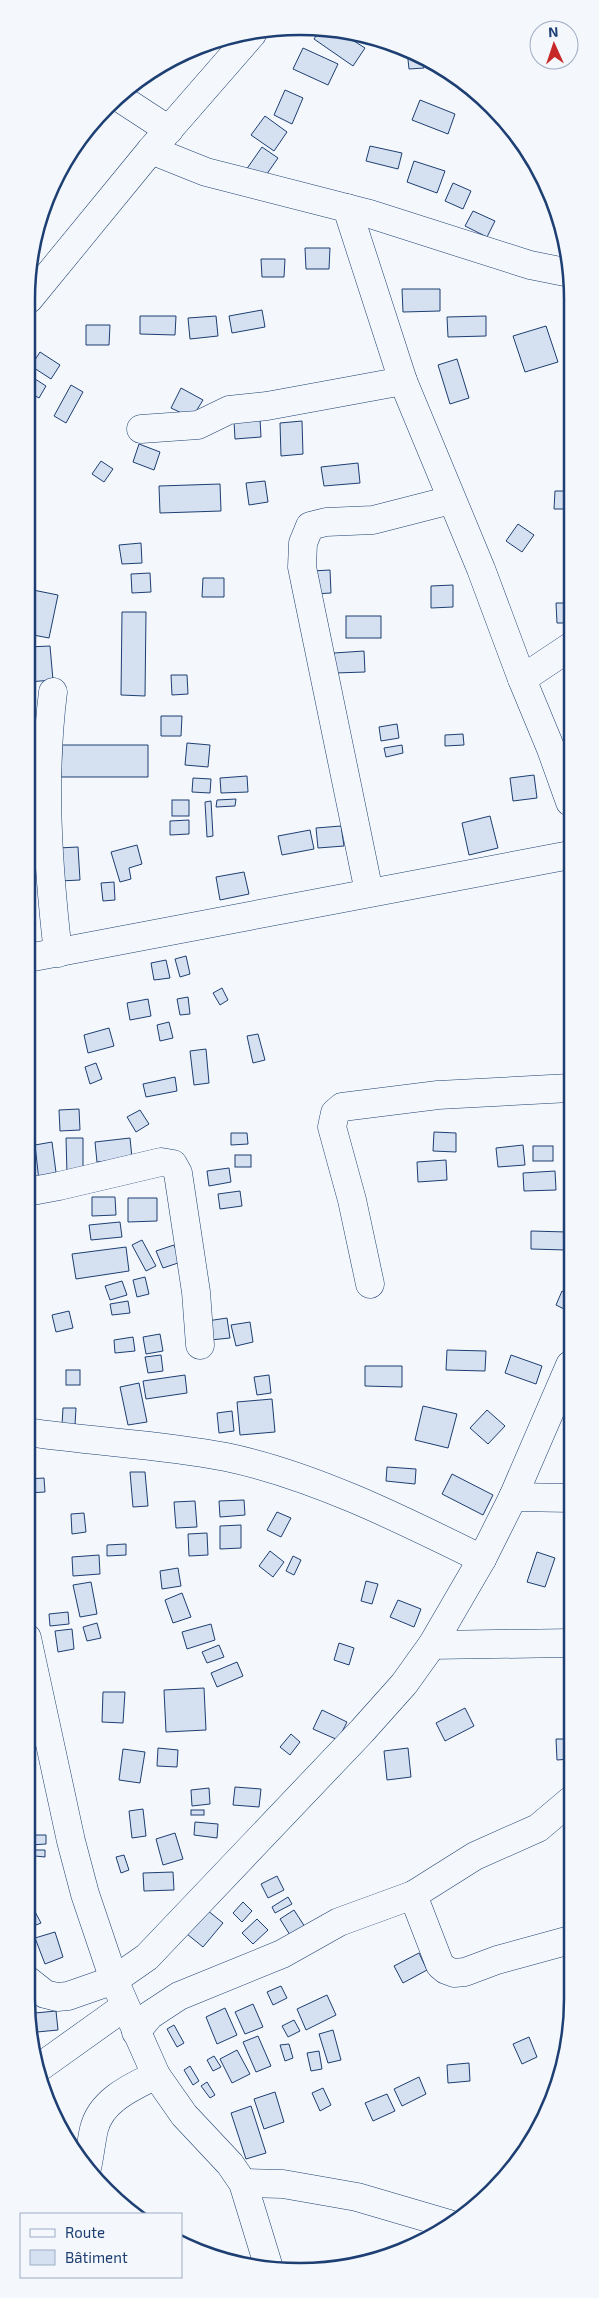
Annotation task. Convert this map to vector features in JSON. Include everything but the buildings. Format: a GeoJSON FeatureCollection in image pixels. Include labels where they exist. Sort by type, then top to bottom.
{"type":"FeatureCollection","features":[{"type":"Feature","properties":{"kind":"street"},"geometry":{"type":"LineString","coordinates":[[35,291],[151,150],[247,40]]}},
{"type":"Feature","properties":{"kind":"street"},"geometry":{"type":"LineString","coordinates":[[125,101],[169,130]]}},
{"type":"Feature","properties":{"kind":"street"},"geometry":{"type":"LineString","coordinates":[[151,150],[206,172],[346,208],[530,265],[562,271]]}},
{"type":"Feature","properties":{"kind":"street"},"geometry":{"type":"LineString","coordinates":[[346,208],[404,381],[481,569],[564,785]]}},
{"type":"Feature","properties":{"kind":"street"},"geometry":{"type":"LineString","coordinates":[[142,429],[198,425],[230,410],[267,406],[404,381]]}},
{"type":"Feature","properties":{"kind":"street"},"geometry":{"type":"LineString","coordinates":[[369,892],[302,568],[303,543],[310,526],[326,522],[373,520],[403,514],[452,500]]}},
{"type":"Feature","properties":{"kind":"street"},"geometry":{"type":"LineString","coordinates":[[522,679],[564,650]]}},
{"type":"Feature","properties":{"kind":"street"},"geometry":{"type":"LineString","coordinates":[[53,692],[47,817],[50,875],[58,953]]}},
{"type":"Feature","properties":{"kind":"street"},"geometry":{"type":"LineString","coordinates":[[35,957],[564,856]]}},
{"type":"Feature","properties":{"kind":"street"},"geometry":{"type":"LineString","coordinates":[[370,1284],[352,1200],[335,1144],[332,1127],[335,1113],[342,1107],[409,1098],[564,1088]]}},
{"type":"Feature","properties":{"kind":"street"},"geometry":{"type":"LineString","coordinates":[[35,1190],[161,1162],[173,1164],[178,1173],[196,1292],[200,1344]]}},
{"type":"Feature","properties":{"kind":"street"},"geometry":{"type":"LineString","coordinates":[[35,1986],[45,1994],[57,1997],[68,1996],[114,1980],[147,1957],[362,1731],[404,1684],[432,1645],[482,1559],[513,1497],[564,1379]]}},
{"type":"Feature","properties":{"kind":"street"},"geometry":{"type":"LineString","coordinates":[[35,1433],[94,1441],[164,1446],[228,1457],[295,1477],[367,1505],[410,1523],[482,1559]]}},
{"type":"Feature","properties":{"kind":"street"},"geometry":{"type":"LineString","coordinates":[[513,1497],[564,1498]]}},
{"type":"Feature","properties":{"kind":"street"},"geometry":{"type":"LineString","coordinates":[[432,1645],[564,1643]]}},
{"type":"Feature","properties":{"kind":"street"},"geometry":{"type":"LineString","coordinates":[[35,1675],[71,1841],[85,1894],[124,2007],[156,2076],[184,2115],[230,2164],[243,2183],[267,2261]]}},
{"type":"Feature","properties":{"kind":"street"},"geometry":{"type":"LineString","coordinates":[[136,2032],[150,2015],[179,1996],[282,1954],[339,1922],[414,1895],[475,1856],[538,1828],[564,1806]]}},
{"type":"Feature","properties":{"kind":"street"},"geometry":{"type":"LineString","coordinates":[[414,1895],[440,1965],[454,1973],[465,1972],[505,1958],[564,1942]]}},
{"type":"Feature","properties":{"kind":"street"},"geometry":{"type":"LineString","coordinates":[[43,2065],[124,2007]]}},
{"type":"Feature","properties":{"kind":"street"},"geometry":{"type":"LineString","coordinates":[[89,2158],[94,2127],[103,2112],[119,2093],[156,2076]]}},
{"type":"Feature","properties":{"kind":"street"},"geometry":{"type":"LineString","coordinates":[[243,2183],[282,2184],[358,2197],[441,2222]]}}]}
